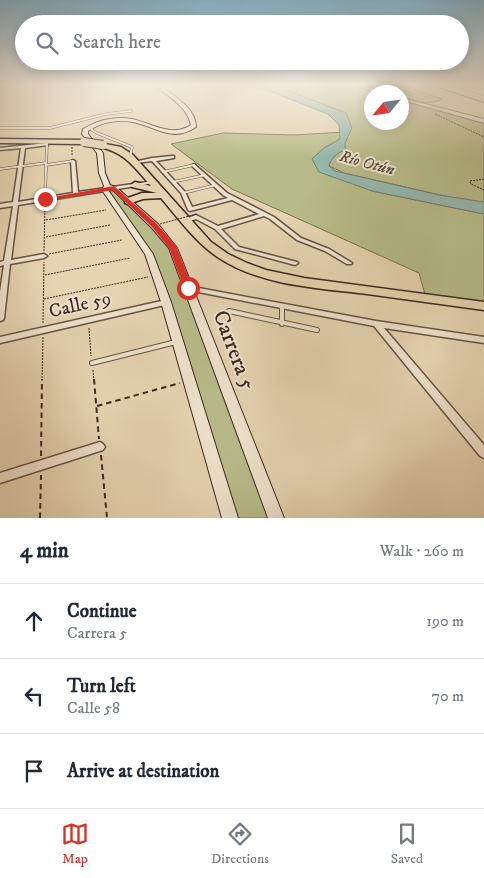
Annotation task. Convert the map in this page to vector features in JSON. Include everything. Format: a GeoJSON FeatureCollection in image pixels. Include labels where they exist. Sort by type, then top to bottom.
{"type":"FeatureCollection","features":[{"type":"Feature","properties":{"kind":"highway"},"geometry":{"type":"LineString","coordinates":[[0,141],[84,142],[106,146],[133,159],[163,193],[192,215],[217,252],[240,265],[287,280],[484,306]]}},
{"type":"Feature","properties":{"kind":"highway"},"geometry":{"type":"LineString","coordinates":[[136,185],[144,178],[146,172]]}},
{"type":"Feature","properties":{"kind":"highway"},"geometry":{"type":"LineString","coordinates":[[136,185],[163,193]]}},
{"type":"Feature","properties":{"kind":"highway"},"geometry":{"type":"LineString","coordinates":[[128,202],[142,196],[163,193]]}},
{"type":"Feature","properties":{"kind":"main road"},"geometry":{"type":"LineString","coordinates":[[185,109],[190,113],[194,123],[194,126],[189,130],[172,133],[127,120],[91,126],[85,130],[85,134],[100,153],[102,173],[109,188],[149,254],[157,275],[230,518]]}},
{"type":"Feature","properties":{"kind":"main road"},"geometry":{"type":"LineString","coordinates":[[440,109],[484,121]]}},
{"type":"Feature","properties":{"kind":"main road","name":"Carrera 5"},"geometry":{"type":"LineString","coordinates":[[109,188],[128,202],[154,226],[173,248],[276,518]]}},
{"type":"Feature","properties":{"kind":"street"},"geometry":{"type":"LineString","coordinates":[[0,148],[47,144]]}},
{"type":"Feature","properties":{"kind":"street"},"geometry":{"type":"LineString","coordinates":[[0,318],[23,147]]}},
{"type":"Feature","properties":{"kind":"street"},"geometry":{"type":"LineString","coordinates":[[133,159],[172,157]]}},
{"type":"Feature","properties":{"kind":"street"},"geometry":{"type":"LineString","coordinates":[[152,159],[183,193],[192,215],[217,228],[237,248],[295,263]]}},
{"type":"Feature","properties":{"kind":"street"},"geometry":{"type":"LineString","coordinates":[[73,162],[76,194]]}},
{"type":"Feature","properties":{"kind":"street"},"geometry":{"type":"LineString","coordinates":[[194,165],[232,198],[285,226],[299,239],[327,250],[349,263]]}},
{"type":"Feature","properties":{"kind":"street"},"geometry":{"type":"LineString","coordinates":[[0,206],[154,182]]}},
{"type":"Feature","properties":{"kind":"street"},"geometry":{"type":"LineString","coordinates":[[192,215],[232,198]]}},
{"type":"Feature","properties":{"kind":"street"},"geometry":{"type":"LineString","coordinates":[[217,228],[264,214]]}},
{"type":"Feature","properties":{"kind":"street"},"geometry":{"type":"LineString","coordinates":[[0,264],[44,256]]}},
{"type":"Feature","properties":{"kind":"street"},"geometry":{"type":"LineString","coordinates":[[188,288],[376,324],[484,340]]}},
{"type":"Feature","properties":{"kind":"street","name":"Calle 59"},"geometry":{"type":"LineString","coordinates":[[0,340],[166,302]]}},
{"type":"Feature","properties":{"kind":"street"},"geometry":{"type":"LineString","coordinates":[[376,324],[484,453]]}},
{"type":"Feature","properties":{"kind":"street"},"geometry":{"type":"LineString","coordinates":[[0,478],[100,447]]}},
{"type":"Feature","properties":{"kind":"lane"},"geometry":{"type":"LineString","coordinates":[[0,128],[50,128],[106,114],[131,111]]}},
{"type":"Feature","properties":{"kind":"lane"},"geometry":{"type":"LineString","coordinates":[[91,126],[94,132],[119,141],[133,149],[133,159]]}},
{"type":"Feature","properties":{"kind":"lane"},"geometry":{"type":"LineString","coordinates":[[106,146],[119,141]]}},
{"type":"Feature","properties":{"kind":"lane"},"geometry":{"type":"LineString","coordinates":[[45,199],[47,144]]}},
{"type":"Feature","properties":{"kind":"lane"},"geometry":{"type":"LineString","coordinates":[[0,169],[73,162]]}},
{"type":"Feature","properties":{"kind":"lane"},"geometry":{"type":"LineString","coordinates":[[163,172],[194,165]]}},
{"type":"Feature","properties":{"kind":"lane"},"geometry":{"type":"LineString","coordinates":[[173,182],[205,175]]}},
{"type":"Feature","properties":{"kind":"lane"},"geometry":{"type":"LineString","coordinates":[[183,193],[216,185]]}},
{"type":"Feature","properties":{"kind":"lane"},"geometry":{"type":"LineString","coordinates":[[282,306],[282,324]]}},
{"type":"Feature","properties":{"kind":"lane"},"geometry":{"type":"LineString","coordinates":[[228,311],[317,330]]}},
{"type":"Feature","properties":{"kind":"lane"},"geometry":{"type":"LineString","coordinates":[[92,363],[178,342]]}},
{"type":"Feature","properties":{"kind":"path"},"geometry":{"type":"LineString","coordinates":[[431,112],[484,136]]}},
{"type":"Feature","properties":{"kind":"path"},"geometry":{"type":"LineString","coordinates":[[484,179],[470,181],[471,184],[484,190]]}},
{"type":"Feature","properties":{"kind":"path"},"geometry":{"type":"LineString","coordinates":[[45,199],[44,255],[122,240]]}},
{"type":"Feature","properties":{"kind":"path"},"geometry":{"type":"LineString","coordinates":[[45,220],[106,210]]}},
{"type":"Feature","properties":{"kind":"path"},"geometry":{"type":"LineString","coordinates":[[160,224],[192,215]]}},
{"type":"Feature","properties":{"kind":"path"},"geometry":{"type":"LineString","coordinates":[[45,237],[110,225]]}},
{"type":"Feature","properties":{"kind":"path"},"geometry":{"type":"LineString","coordinates":[[40,518],[44,256]]}},
{"type":"Feature","properties":{"kind":"path"},"geometry":{"type":"LineString","coordinates":[[44,275],[130,258]]}},
{"type":"Feature","properties":{"kind":"path"},"geometry":{"type":"LineString","coordinates":[[44,299],[157,275]]}},
{"type":"Feature","properties":{"kind":"path"},"geometry":{"type":"LineString","coordinates":[[88,320],[107,518]]}},
{"type":"Feature","properties":{"kind":"path"},"geometry":{"type":"LineString","coordinates":[[96,406],[189,380]]}},
{"type":"Feature","properties":{"kind":"green space"},"geometry":{"type":"Polygon","coordinates":[[[330,109],[364,109],[364,130],[409,130],[409,109],[440,109],[484,121],[484,205],[344,173],[329,166],[328,155],[347,140],[346,115],[330,109]]]}},
{"type":"Feature","properties":{"kind":"green space"},"geometry":{"type":"Polygon","coordinates":[[[345,132],[313,159],[372,191],[484,214],[484,308],[426,298],[419,273],[232,189],[171,144],[223,133],[294,135],[345,132]]]}},
{"type":"Feature","properties":{"kind":"green space"},"geometry":{"type":"Polygon","coordinates":[[[114,188],[173,248],[276,518],[230,518],[149,254],[105,190],[114,188]]]}},
{"type":"Feature","properties":{"kind":"water","name":"Río Otún"},"geometry":{"type":"Polygon","coordinates":[[[316,109],[336,109],[346,113],[352,128],[345,143],[345,150],[335,156],[330,163],[329,166],[335,171],[439,195],[484,202],[484,214],[372,191],[319,172],[312,159],[324,148],[340,139],[339,125],[328,114],[316,109]]]}},
{"type":"Feature","properties":{"kind":"route"},"geometry":{"type":"LineString","coordinates":[[45,199],[114,188],[154,226],[173,248],[188,288]]}}]}
